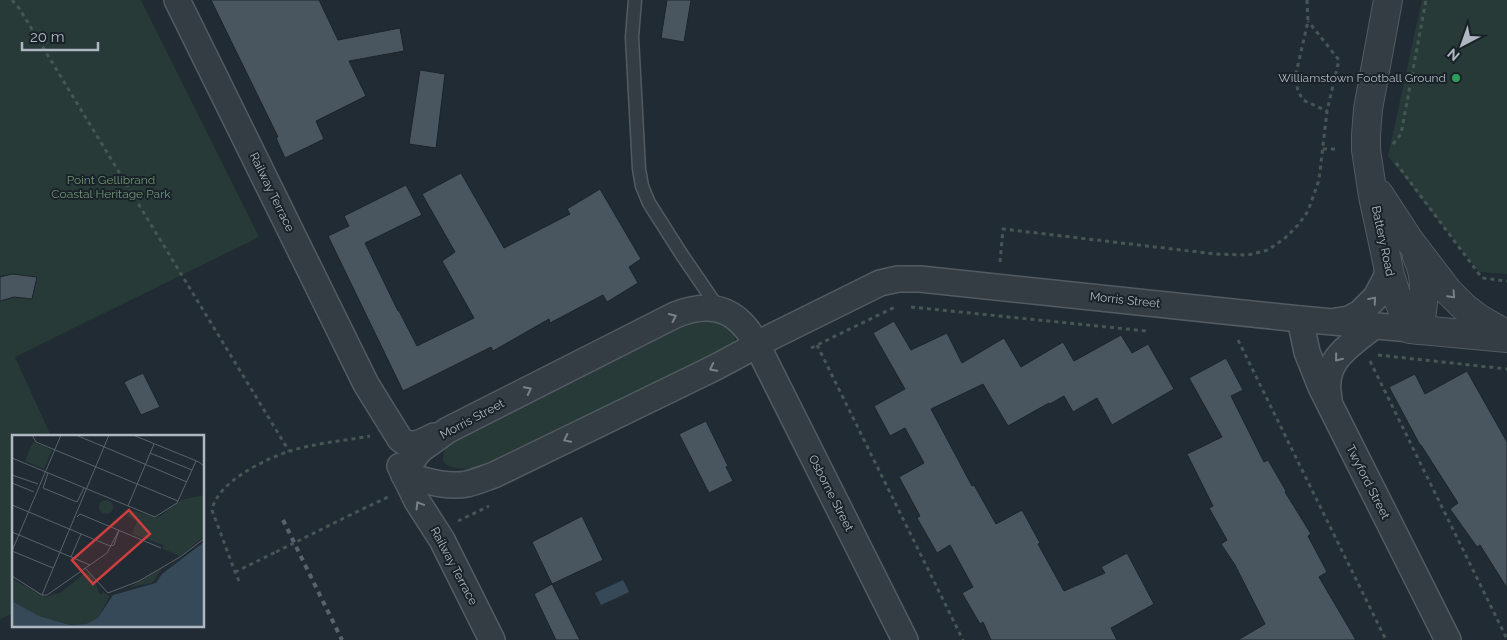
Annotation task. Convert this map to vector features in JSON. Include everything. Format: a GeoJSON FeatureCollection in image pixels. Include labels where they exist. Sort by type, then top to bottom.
{"type":"FeatureCollection","features":[{"type":"Feature","properties":{"kind":"street","name":"Railway Terrace"},"geometry":{"type":"LineString","coordinates":[[178,0],[366,384],[385,434],[404,475],[417,501],[442,540],[492,640]]}},
{"type":"Feature","properties":{"kind":"street","name":"Battery Road"},"geometry":{"type":"LineString","coordinates":[[1383,152],[1366,135],[1368,109],[1388,0]]}},
{"type":"Feature","properties":{"kind":"street","name":"Battery Road"},"geometry":{"type":"LineString","coordinates":[[1383,152],[1372,178],[1409,240],[1456,300],[1484,322],[1507,334]]}},
{"type":"Feature","properties":{"kind":"street","name":"Battery Road"},"geometry":{"type":"LineString","coordinates":[[1383,152],[1377,215],[1392,281],[1414,330]]}},
{"type":"Feature","properties":{"kind":"street","name":"Battery Road"},"geometry":{"type":"LineString","coordinates":[[1409,240],[1421,264],[1424,275],[1423,298],[1414,330]]}},
{"type":"Feature","properties":{"kind":"street"},"geometry":{"type":"LineString","coordinates":[[1336,321],[1349,319],[1360,313],[1376,297],[1388,276],[1388,260]]}},
{"type":"Feature","properties":{"kind":"street","name":"Morris Street"},"geometry":{"type":"LineString","coordinates":[[757,345],[743,324],[727,312],[718,309],[693,309],[675,315],[448,430],[420,450],[404,475],[435,483],[452,485],[467,484],[485,478],[690,379],[880,283],[892,280],[920,280],[997,287],[1300,319],[1507,338]]}},
{"type":"Feature","properties":{"kind":"street","name":"Twyford Street"},"geometry":{"type":"LineString","coordinates":[[1300,319],[1307,352],[1320,386],[1448,640]]}},
{"type":"Feature","properties":{"kind":"street"},"geometry":{"type":"LineString","coordinates":[[1332,409],[1327,388],[1328,375],[1334,362],[1355,353],[1374,326]]}},
{"type":"Feature","properties":{"kind":"street","name":"Osborne Street"},"geometry":{"type":"LineString","coordinates":[[757,345],[905,640]]}},
{"type":"Feature","properties":{"kind":"street","name":"Railway Terrace"},"geometry":{"type":"LineString","coordinates":[[366,384],[400,439],[404,442],[410,444],[419,443],[448,430]]}},
{"type":"Feature","properties":{"kind":"lane"},"geometry":{"type":"LineString","coordinates":[[635,0],[632,37],[639,169],[642,186],[655,213],[718,309]]}},
{"type":"Feature","properties":{"kind":"path"},"geometry":{"type":"LineString","coordinates":[[12,0],[19,8],[289,452]]}},
{"type":"Feature","properties":{"kind":"path"},"geometry":{"type":"LineString","coordinates":[[1307,0],[1308,22],[1295,78],[1298,91],[1303,100],[1327,111]]}},
{"type":"Feature","properties":{"kind":"path"},"geometry":{"type":"LineString","coordinates":[[1426,0],[1401,134],[1383,152],[1482,278],[1507,281]]}},
{"type":"Feature","properties":{"kind":"path"},"geometry":{"type":"LineString","coordinates":[[997,287],[1003,229],[1215,254],[1248,254],[1268,250],[1292,232],[1308,210],[1318,180],[1327,111],[1339,60],[1308,22]]}},
{"type":"Feature","properties":{"kind":"path"},"geometry":{"type":"LineString","coordinates":[[809,349],[899,305]]}},
{"type":"Feature","properties":{"kind":"path"},"geometry":{"type":"LineString","coordinates":[[908,306],[1151,331]]}},
{"type":"Feature","properties":{"kind":"path"},"geometry":{"type":"LineString","coordinates":[[1228,339],[1248,341]]}},
{"type":"Feature","properties":{"kind":"path"},"geometry":{"type":"LineString","coordinates":[[1238,340],[1386,640]]}},
{"type":"Feature","properties":{"kind":"path"},"geometry":{"type":"LineString","coordinates":[[818,345],[963,640]]}},
{"type":"Feature","properties":{"kind":"path"},"geometry":{"type":"LineString","coordinates":[[1355,353],[1507,369]]}},
{"type":"Feature","properties":{"kind":"path"},"geometry":{"type":"LineString","coordinates":[[1355,353],[1507,639]]}},
{"type":"Feature","properties":{"kind":"path"},"geometry":{"type":"LineString","coordinates":[[239,581],[212,510],[222,491],[232,481],[255,466],[289,452],[317,445],[385,434]]}},
{"type":"Feature","properties":{"kind":"path"},"geometry":{"type":"LineString","coordinates":[[235,572],[385,498]]}},
{"type":"Feature","properties":{"kind":"path"},"geometry":{"type":"LineString","coordinates":[[453,524],[498,502]]}},
{"type":"Feature","properties":{"kind":"green space","name":"Point Gellibrand Coastal Heritage Park"},"geometry":{"type":"Polygon","coordinates":[[[0,0],[141,0],[259,237],[15,357],[51,435],[12,435],[12,614],[0,619],[0,0]]]}},
{"type":"Feature","properties":{"kind":"green space","name":"Williamstown Football Ground"},"geometry":{"type":"Polygon","coordinates":[[[1422,0],[1507,0],[1507,274],[1479,272],[1388,156],[1422,0]]]}},
{"type":"Feature","properties":{"kind":"green space"},"geometry":{"type":"Polygon","coordinates":[[[689,319],[722,323],[732,331],[735,338],[734,344],[485,466],[459,468],[444,463],[443,455],[450,442],[689,319]]]}},
{"type":"Feature","properties":{"kind":"water"},"geometry":{"type":"Polygon","coordinates":[[[623,580],[629,592],[601,605],[595,593],[623,580]]]}},
{"type":"Feature","properties":{"kind":"building"},"geometry":{"type":"Polygon","coordinates":[[[211,0],[319,0],[338,40],[400,28],[404,51],[349,61],[366,96],[316,121],[324,139],[285,158],[276,138],[278,137],[211,0]]]}},
{"type":"Feature","properties":{"kind":"building"},"geometry":{"type":"Polygon","coordinates":[[[667,0],[691,0],[684,42],[661,38],[667,0]]]}},
{"type":"Feature","properties":{"kind":"building"},"geometry":{"type":"Polygon","coordinates":[[[420,70],[445,74],[436,148],[409,144],[420,70]]]}},
{"type":"Feature","properties":{"kind":"building"},"geometry":{"type":"Polygon","coordinates":[[[461,173],[504,248],[570,214],[567,209],[600,189],[641,259],[629,267],[638,283],[607,302],[603,295],[550,323],[549,319],[493,351],[491,347],[403,391],[328,236],[349,226],[344,216],[406,185],[422,215],[365,243],[417,346],[474,318],[442,261],[455,252],[422,194],[461,173]]]}},
{"type":"Feature","properties":{"kind":"building"},"geometry":{"type":"Polygon","coordinates":[[[12,274],[37,277],[32,299],[14,297],[0,301],[0,277],[12,274]]]}},
{"type":"Feature","properties":{"kind":"building"},"geometry":{"type":"Polygon","coordinates":[[[894,321],[911,350],[947,333],[962,363],[1004,338],[1021,367],[1063,342],[1074,361],[1121,335],[1132,353],[1148,344],[1174,389],[1112,425],[1097,398],[1073,412],[1064,396],[1008,426],[983,384],[931,409],[972,486],[974,485],[996,524],[1022,510],[1064,591],[1105,573],[1101,567],[1127,553],[1154,604],[1111,628],[1117,640],[991,640],[983,622],[980,624],[962,593],[973,587],[950,545],[937,553],[917,518],[920,516],[899,477],[924,463],[905,428],[890,436],[874,406],[905,389],[873,333],[894,321]]]}},
{"type":"Feature","properties":{"kind":"building"},"geometry":{"type":"Polygon","coordinates":[[[1226,358],[1243,390],[1231,396],[1264,462],[1268,460],[1311,534],[1308,536],[1327,572],[1319,577],[1356,640],[1238,640],[1265,624],[1235,565],[1221,544],[1227,540],[1209,508],[1213,506],[1187,454],[1222,437],[1189,378],[1226,358]]]}},
{"type":"Feature","properties":{"kind":"building"},"geometry":{"type":"Polygon","coordinates":[[[1467,371],[1507,442],[1507,588],[1480,545],[1477,547],[1450,509],[1458,503],[1420,445],[1389,387],[1415,374],[1425,394],[1467,371]]]}},
{"type":"Feature","properties":{"kind":"building"},"geometry":{"type":"Polygon","coordinates":[[[143,373],[160,407],[141,415],[124,382],[143,373]]]}},
{"type":"Feature","properties":{"kind":"building"},"geometry":{"type":"Polygon","coordinates":[[[706,421],[728,466],[726,467],[733,481],[709,493],[679,434],[706,421]]]}},
{"type":"Feature","properties":{"kind":"building"},"geometry":{"type":"Polygon","coordinates":[[[582,516],[603,560],[552,584],[532,542],[582,516]]]}},
{"type":"Feature","properties":{"kind":"building"},"geometry":{"type":"Polygon","coordinates":[[[552,584],[580,640],[556,640],[534,594],[552,584]]]}},
{"type":"Feature","properties":{"kind":"railway"},"geometry":{"type":"LineString","coordinates":[[283,520],[342,640]]}},
{"type":"Feature","properties":{"kind":"place","name":"Williamstown Football Ground"},"geometry":{"type":"Point","coordinates":[1456,78]}}]}
